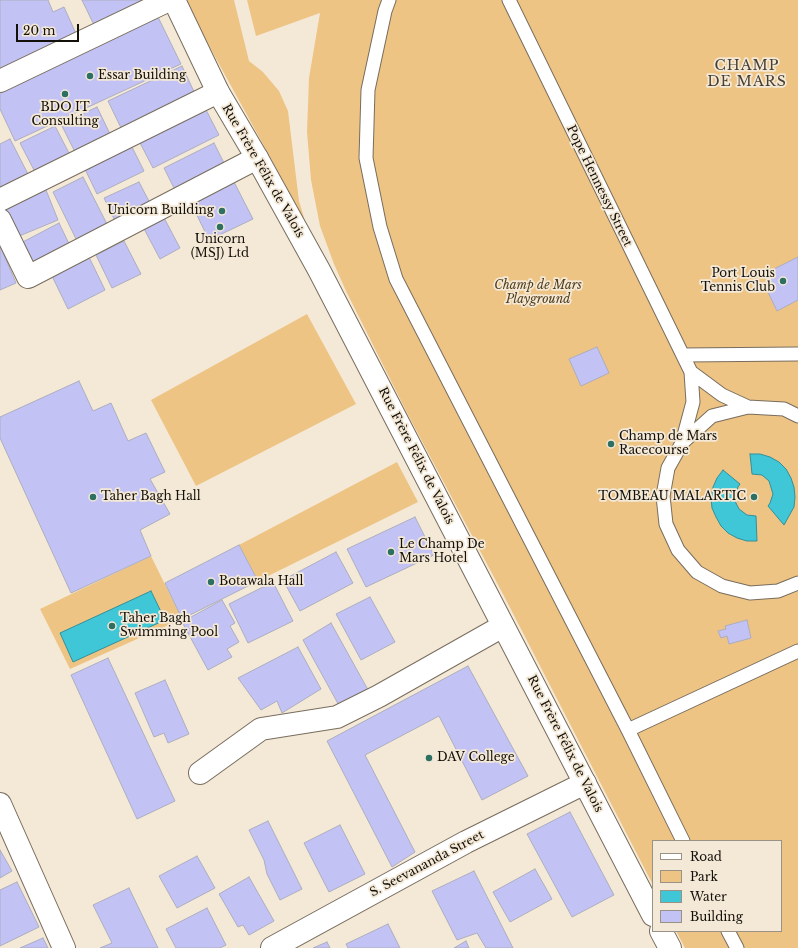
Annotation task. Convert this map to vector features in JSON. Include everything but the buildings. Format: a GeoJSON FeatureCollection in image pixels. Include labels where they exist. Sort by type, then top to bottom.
{"type":"FeatureCollection","features":[{"type":"Feature","properties":{"kind":"street"},"geometry":{"type":"LineString","coordinates":[[0,81],[169,0]]}},
{"type":"Feature","properties":{"kind":"street","name":"Rue Frère Félix de Valois"},"geometry":{"type":"LineString","coordinates":[[174,0],[218,92],[258,158],[319,270],[652,913]]}},
{"type":"Feature","properties":{"kind":"street"},"geometry":{"type":"LineString","coordinates":[[0,200],[218,92]]}},
{"type":"Feature","properties":{"kind":"street"},"geometry":{"type":"LineString","coordinates":[[0,220],[28,277],[258,158]]}},
{"type":"Feature","properties":{"kind":"street"},"geometry":{"type":"LineString","coordinates":[[200,773],[261,729],[337,717],[379,696],[503,626]]}},
{"type":"Feature","properties":{"kind":"street","name":"S. Seevananda Street"},"geometry":{"type":"LineString","coordinates":[[272,948],[466,842],[585,783]]}},
{"type":"Feature","properties":{"kind":"street"},"geometry":{"type":"LineString","coordinates":[[1,811],[64,948]]}},
{"type":"Feature","properties":{"kind":"street"},"geometry":{"type":"LineString","coordinates":[[662,932],[670,948]]}},
{"type":"Feature","properties":{"kind":"lane"},"geometry":{"type":"LineString","coordinates":[[389,0],[385,11],[368,90],[366,158],[380,227],[396,279],[628,730],[683,840]]}},
{"type":"Feature","properties":{"kind":"lane","name":"Pope Hennessy Street"},"geometry":{"type":"LineString","coordinates":[[509,0],[691,372]]}},
{"type":"Feature","properties":{"kind":"lane"},"geometry":{"type":"LineString","coordinates":[[683,355],[798,354]]}},
{"type":"Feature","properties":{"kind":"lane"},"geometry":{"type":"LineString","coordinates":[[691,372],[722,395],[748,407]]}},
{"type":"Feature","properties":{"kind":"lane"},"geometry":{"type":"LineString","coordinates":[[691,372],[693,402],[682,443],[668,468],[663,496],[666,524],[678,550],[697,572],[722,586],[750,593],[778,590],[798,583]]}},
{"type":"Feature","properties":{"kind":"lane"},"geometry":{"type":"LineString","coordinates":[[682,443],[712,416],[748,407],[784,409],[798,416]]}},
{"type":"Feature","properties":{"kind":"lane"},"geometry":{"type":"LineString","coordinates":[[628,730],[798,651]]}},
{"type":"Feature","properties":{"kind":"lane"},"geometry":{"type":"LineString","coordinates":[[729,932],[737,948]]}},
{"type":"Feature","properties":{"kind":"green space"},"geometry":{"type":"Polygon","coordinates":[[[184,0],[234,0],[249,61],[263,72],[279,91],[288,111],[299,201],[305,221],[184,0]]]}},
{"type":"Feature","properties":{"kind":"green space","name":"Champ de Mars Racecourse"},"geometry":{"type":"Polygon","coordinates":[[[247,0],[798,0],[798,948],[685,948],[677,932],[782,932],[782,840],[652,840],[652,883],[505,598],[406,411],[334,264],[320,226],[311,180],[307,132],[309,78],[320,13],[256,36],[247,0]]]}},
{"type":"Feature","properties":{"kind":"green space"},"geometry":{"type":"Polygon","coordinates":[[[307,314],[356,404],[196,486],[151,400],[307,314]]]}},
{"type":"Feature","properties":{"kind":"green space"},"geometry":{"type":"Polygon","coordinates":[[[397,462],[418,502],[258,581],[239,545],[397,462]]]}},
{"type":"Feature","properties":{"kind":"green space"},"geometry":{"type":"Polygon","coordinates":[[[151,556],[182,619],[70,669],[40,609],[151,556]]]}},
{"type":"Feature","properties":{"kind":"water"},"geometry":{"type":"Polygon","coordinates":[[[750,454],[760,454],[779,462],[786,469],[791,478],[794,487],[794,507],[784,525],[768,506],[773,494],[769,481],[762,475],[752,474],[750,454]]]}},
{"type":"Feature","properties":{"kind":"water"},"geometry":{"type":"Polygon","coordinates":[[[723,470],[740,484],[735,496],[735,501],[739,509],[747,515],[756,516],[757,541],[747,541],[728,533],[721,526],[716,517],[712,508],[711,498],[713,487],[723,470]]]}},
{"type":"Feature","properties":{"kind":"water","name":"Taher Bagh Swimming Pool"},"geometry":{"type":"Polygon","coordinates":[[[151,591],[165,620],[73,662],[60,633],[151,591]]]}},
{"type":"Feature","properties":{"kind":"place","name":"Essar Building"},"geometry":{"type":"Point","coordinates":[90,76]}},
{"type":"Feature","properties":{"kind":"place","name":"BDO IT Consulting"},"geometry":{"type":"Point","coordinates":[65,94]}},
{"type":"Feature","properties":{"kind":"place","name":"Unicorn Building"},"geometry":{"type":"Point","coordinates":[222,211]}},
{"type":"Feature","properties":{"kind":"place","name":"Unicorn (MSJ) Ltd"},"geometry":{"type":"Point","coordinates":[220,227]}},
{"type":"Feature","properties":{"kind":"place","name":"Port Louis Tennis Club"},"geometry":{"type":"Point","coordinates":[783,281]}},
{"type":"Feature","properties":{"kind":"place","name":"Champ de Mars Racecourse"},"geometry":{"type":"Point","coordinates":[611,444]}},
{"type":"Feature","properties":{"kind":"place","name":"Taher Bagh Hall"},"geometry":{"type":"Point","coordinates":[93,497]}},
{"type":"Feature","properties":{"kind":"place","name":"TOMBEAU MALARTIC"},"geometry":{"type":"Point","coordinates":[754,497]}},
{"type":"Feature","properties":{"kind":"place","name":"Le Champ De Mars Hotel"},"geometry":{"type":"Point","coordinates":[391,552]}},
{"type":"Feature","properties":{"kind":"place","name":"Botawala Hall"},"geometry":{"type":"Point","coordinates":[211,582]}},
{"type":"Feature","properties":{"kind":"place","name":"Taher Bagh Swimming Pool"},"geometry":{"type":"Point","coordinates":[112,626]}},
{"type":"Feature","properties":{"kind":"place","name":"DAV College"},"geometry":{"type":"Point","coordinates":[429,758]}},
{"type":"Feature","properties":{"kind":"district","name":"CHAMP DE MARS"},"geometry":{"type":"Point","coordinates":[747,74]}},
{"type":"Feature","properties":{"kind":"park label","name":"Champ de Mars Playground"},"geometry":{"type":"Point","coordinates":[538,293]}}]}
